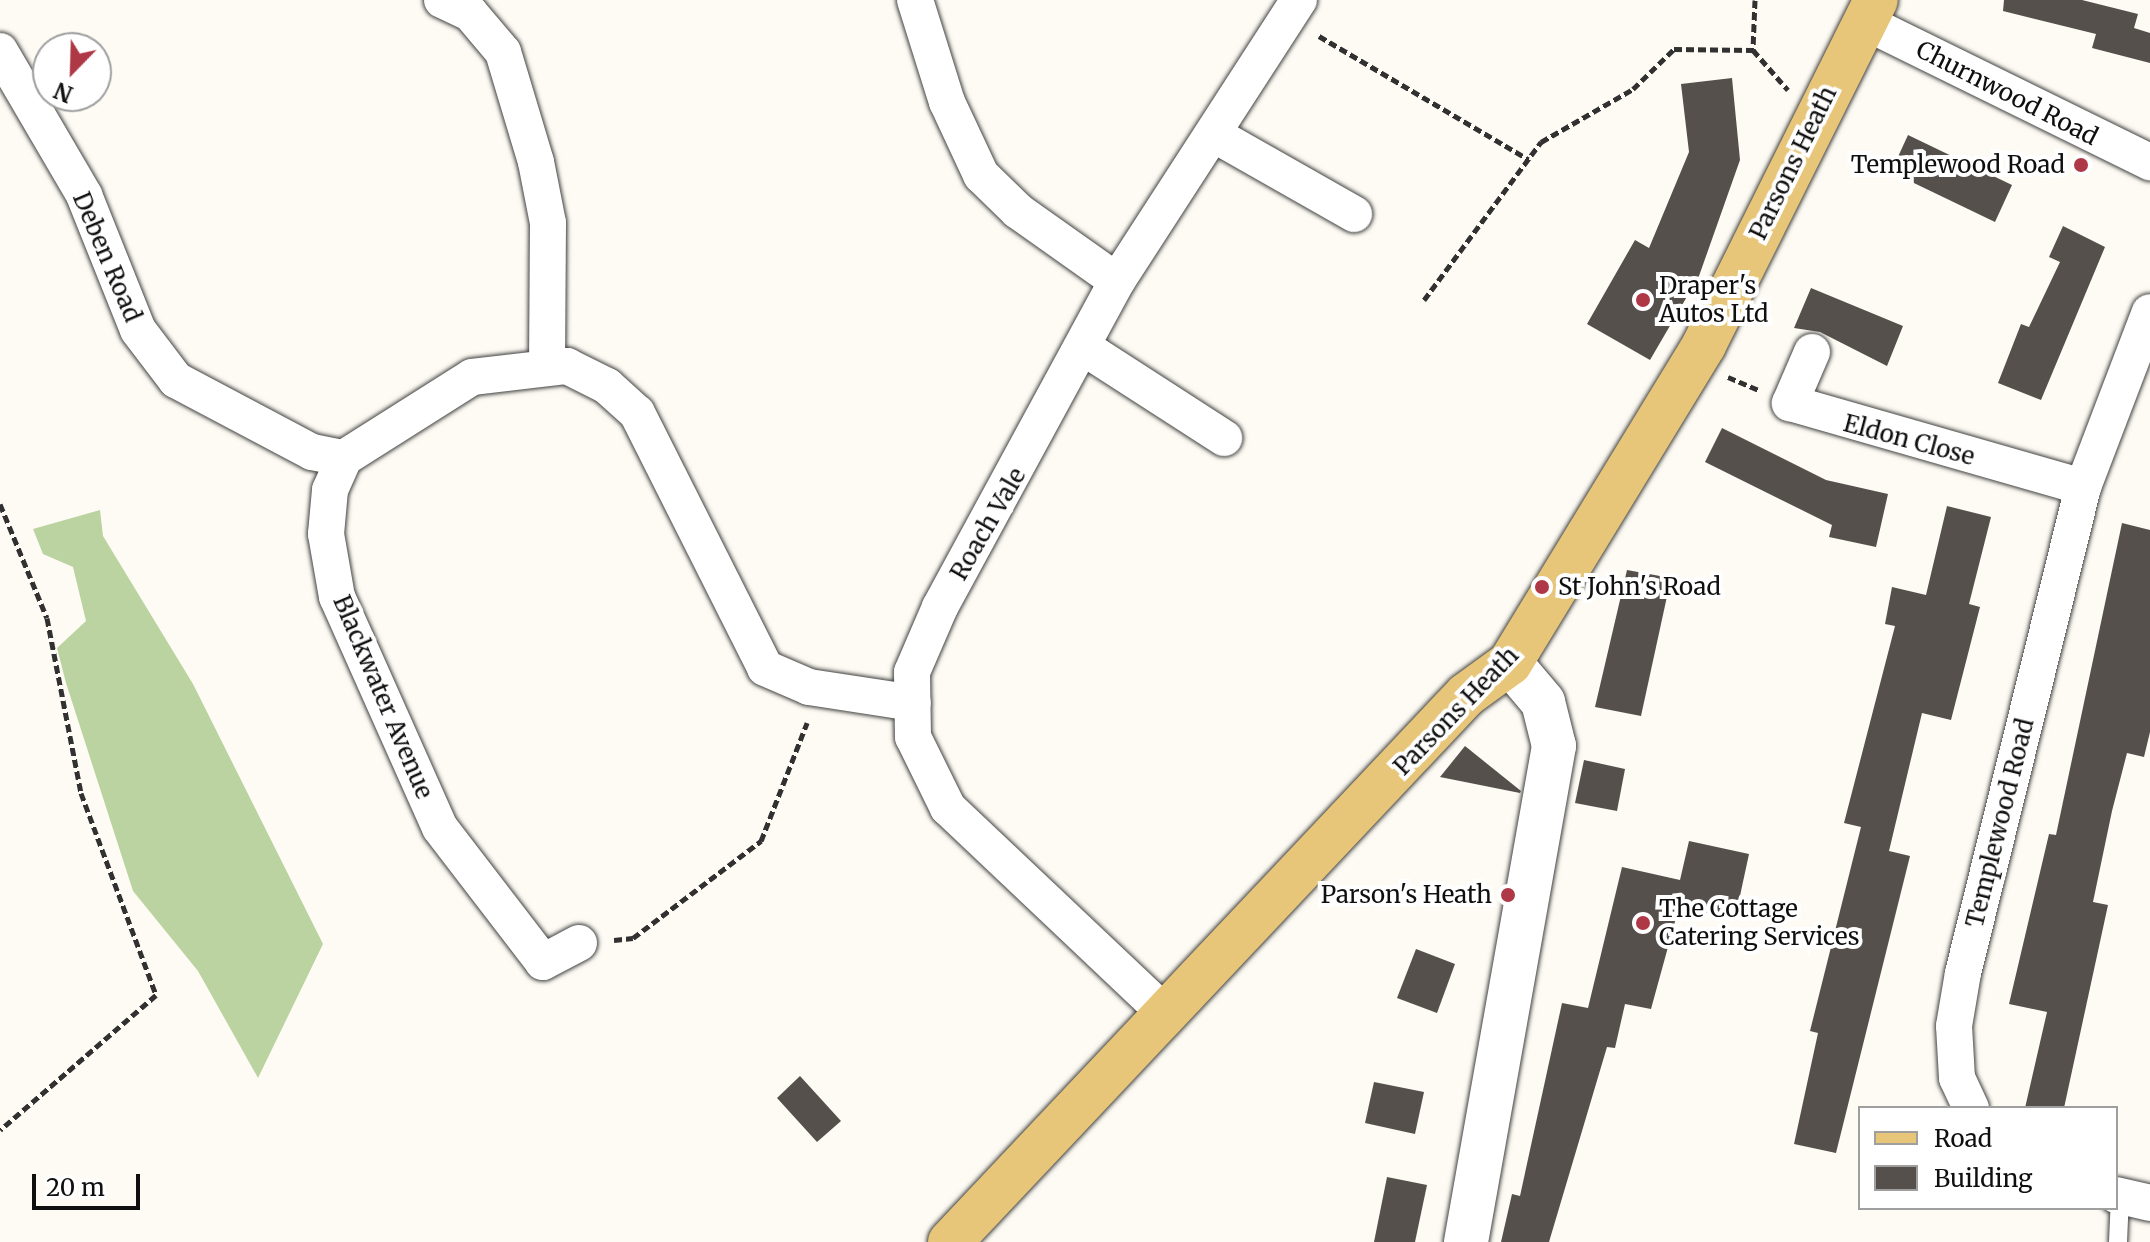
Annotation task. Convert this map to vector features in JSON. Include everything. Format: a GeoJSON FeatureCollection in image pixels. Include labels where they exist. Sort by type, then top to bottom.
{"type":"FeatureCollection","features":[{"type":"Feature","properties":{"kind":"main road","name":"Parsons Heath"},"geometry":{"type":"LineString","coordinates":[[950,1242],[1466,695],[1510,663],[1694,363],[1812,119],[1870,11]]}},
{"type":"Feature","properties":{"kind":"street"},"geometry":{"type":"LineString","coordinates":[[442,0],[470,13],[503,52],[536,162],[548,223],[547,365]]}},
{"type":"Feature","properties":{"kind":"street"},"geometry":{"type":"LineString","coordinates":[[915,0],[947,102],[981,175],[1018,211],[1117,281]]}},
{"type":"Feature","properties":{"kind":"street","name":"Roach Vale"},"geometry":{"type":"LineString","coordinates":[[1166,1014],[948,808],[913,737],[912,672],[940,607],[1117,281],[1215,135],[1293,9]]}},
{"type":"Feature","properties":{"kind":"street","name":"Churnwood Road"},"geometry":{"type":"LineString","coordinates":[[1870,11],[2150,162]]}},
{"type":"Feature","properties":{"kind":"street","name":"Deben Road"},"geometry":{"type":"LineString","coordinates":[[0,51],[84,195],[138,330],[176,380],[312,452],[344,458]]}},
{"type":"Feature","properties":{"kind":"street"},"geometry":{"type":"LineString","coordinates":[[1215,135],[1354,214]]}},
{"type":"Feature","properties":{"kind":"street","name":"Templewood Road"},"geometry":{"type":"LineString","coordinates":[[1970,1106],[1957,1078],[1954,1026],[1963,973],[2083,487],[2150,312]]}},
{"type":"Feature","properties":{"kind":"street"},"geometry":{"type":"LineString","coordinates":[[1083,347],[1224,438]]}},
{"type":"Feature","properties":{"kind":"street"},"geometry":{"type":"LineString","coordinates":[[1790,403],[1812,352]]}},
{"type":"Feature","properties":{"kind":"street"},"geometry":{"type":"LineString","coordinates":[[344,458],[472,377],[547,365],[607,386],[637,413],[765,668],[821,689],[913,703]]}},
{"type":"Feature","properties":{"kind":"street","name":"Eldon Close"},"geometry":{"type":"LineString","coordinates":[[1790,403],[2083,487]]}},
{"type":"Feature","properties":{"kind":"street","name":"Blackwater Avenue"},"geometry":{"type":"LineString","coordinates":[[344,458],[330,490],[326,534],[337,597],[440,828],[543,962],[579,943]]}},
{"type":"Feature","properties":{"kind":"street"},"geometry":{"type":"LineString","coordinates":[[1466,1242],[1554,746],[1543,702],[1510,663]]}},
{"type":"Feature","properties":{"kind":"lane"},"geometry":{"type":"LineString","coordinates":[[2118,1242],[2129,1198]]}},
{"type":"Feature","properties":{"kind":"path"},"geometry":{"type":"LineString","coordinates":[[1755,0],[1753,50],[1812,119]]}},
{"type":"Feature","properties":{"kind":"path"},"geometry":{"type":"LineString","coordinates":[[1293,9],[1528,159]]}},
{"type":"Feature","properties":{"kind":"path"},"geometry":{"type":"LineString","coordinates":[[1424,300],[1541,142],[1633,89],[1674,49],[1753,50]]}},
{"type":"Feature","properties":{"kind":"path"},"geometry":{"type":"LineString","coordinates":[[1694,363],[1790,403]]}},
{"type":"Feature","properties":{"kind":"path"},"geometry":{"type":"LineString","coordinates":[[0,504],[47,618],[81,793],[156,995],[0,1130]]}},
{"type":"Feature","properties":{"kind":"path"},"geometry":{"type":"LineString","coordinates":[[579,943],[633,938],[761,841],[821,689]]}},
{"type":"Feature","properties":{"kind":"green space"},"geometry":{"type":"Polygon","coordinates":[[[100,510],[103,536],[193,684],[323,944],[258,1078],[198,971],[133,891],[66,683],[57,648],[86,621],[73,567],[43,554],[33,529],[100,510]]]}},
{"type":"Feature","properties":{"kind":"building"},"geometry":{"type":"Polygon","coordinates":[[[2004,0],[2082,0],[2138,14],[2134,28],[2150,33],[2150,63],[2092,48],[2096,34],[2003,11],[2004,0]]]}},
{"type":"Feature","properties":{"kind":"building"},"geometry":{"type":"Polygon","coordinates":[[[1732,78],[1740,160],[1699,276],[1650,360],[1587,324],[1635,240],[1649,248],[1689,152],[1681,84],[1732,78]]]}},
{"type":"Feature","properties":{"kind":"building"},"geometry":{"type":"Polygon","coordinates":[[[1908,135],[2012,185],[1995,222],[1891,172],[1908,135]]]}},
{"type":"Feature","properties":{"kind":"building"},"geometry":{"type":"Polygon","coordinates":[[[2063,226],[2105,247],[2041,400],[1998,383],[2021,324],[2029,327],[2060,262],[2049,257],[2063,226]]]}},
{"type":"Feature","properties":{"kind":"building"},"geometry":{"type":"Polygon","coordinates":[[[1811,288],[1903,326],[1887,366],[1820,332],[1794,328],[1811,288]]]}},
{"type":"Feature","properties":{"kind":"building"},"geometry":{"type":"Polygon","coordinates":[[[1722,428],[1826,480],[1888,494],[1876,547],[1829,537],[1832,525],[1705,462],[1722,428]]]}},
{"type":"Feature","properties":{"kind":"building"},"geometry":{"type":"Polygon","coordinates":[[[1947,506],[1991,517],[1969,604],[1980,607],[1951,720],[1922,713],[1889,851],[1910,856],[1836,1153],[1794,1144],[1818,1033],[1810,1031],[1861,827],[1844,823],[1895,626],[1885,624],[1892,587],[1926,595],[1947,506]]]}},
{"type":"Feature","properties":{"kind":"building"},"geometry":{"type":"Polygon","coordinates":[[[2122,523],[2150,530],[2150,732],[2144,757],[2127,753],[2112,811],[2093,902],[2108,905],[2064,1106],[2025,1106],[2047,1012],[2009,1004],[2049,834],[2056,835],[2122,523]]]}},
{"type":"Feature","properties":{"kind":"building"},"geometry":{"type":"Polygon","coordinates":[[[1627,570],[1671,578],[1641,716],[1595,707],[1627,570]]]}},
{"type":"Feature","properties":{"kind":"building"},"geometry":{"type":"Polygon","coordinates":[[[1465,746],[1521,791],[1520,793],[1440,777],[1465,746]]]}},
{"type":"Feature","properties":{"kind":"building"},"geometry":{"type":"Polygon","coordinates":[[[1584,760],[1625,769],[1617,811],[1575,803],[1584,760]]]}},
{"type":"Feature","properties":{"kind":"building"},"geometry":{"type":"Polygon","coordinates":[[[1689,841],[1749,854],[1735,919],[1679,907],[1651,1009],[1625,1004],[1615,1048],[1607,1047],[1549,1242],[1501,1242],[1512,1194],[1520,1196],[1562,1003],[1588,1008],[1622,867],[1680,880],[1689,841]]]}},
{"type":"Feature","properties":{"kind":"building"},"geometry":{"type":"Polygon","coordinates":[[[1416,949],[1455,964],[1437,1013],[1397,998],[1416,949]]]}},
{"type":"Feature","properties":{"kind":"building"},"geometry":{"type":"Polygon","coordinates":[[[800,1076],[841,1121],[817,1142],[777,1098],[800,1076]]]}},
{"type":"Feature","properties":{"kind":"building"},"geometry":{"type":"Polygon","coordinates":[[[1374,1082],[1424,1092],[1415,1134],[1365,1123],[1374,1082]]]}},
{"type":"Feature","properties":{"kind":"building"},"geometry":{"type":"Polygon","coordinates":[[[1387,1177],[1427,1185],[1415,1242],[1374,1242],[1387,1177]]]}},
{"type":"Feature","properties":{"kind":"place","name":"Templewood Road"},"geometry":{"type":"Point","coordinates":[2081,165]}},
{"type":"Feature","properties":{"kind":"place","name":"Draper's Autos Ltd"},"geometry":{"type":"Point","coordinates":[1643,300]}},
{"type":"Feature","properties":{"kind":"place","name":"St John's Road"},"geometry":{"type":"Point","coordinates":[1542,587]}},
{"type":"Feature","properties":{"kind":"place","name":"Parson's Heath"},"geometry":{"type":"Point","coordinates":[1508,895]}},
{"type":"Feature","properties":{"kind":"place","name":"The Cottage Catering Services"},"geometry":{"type":"Point","coordinates":[1643,923]}}]}
